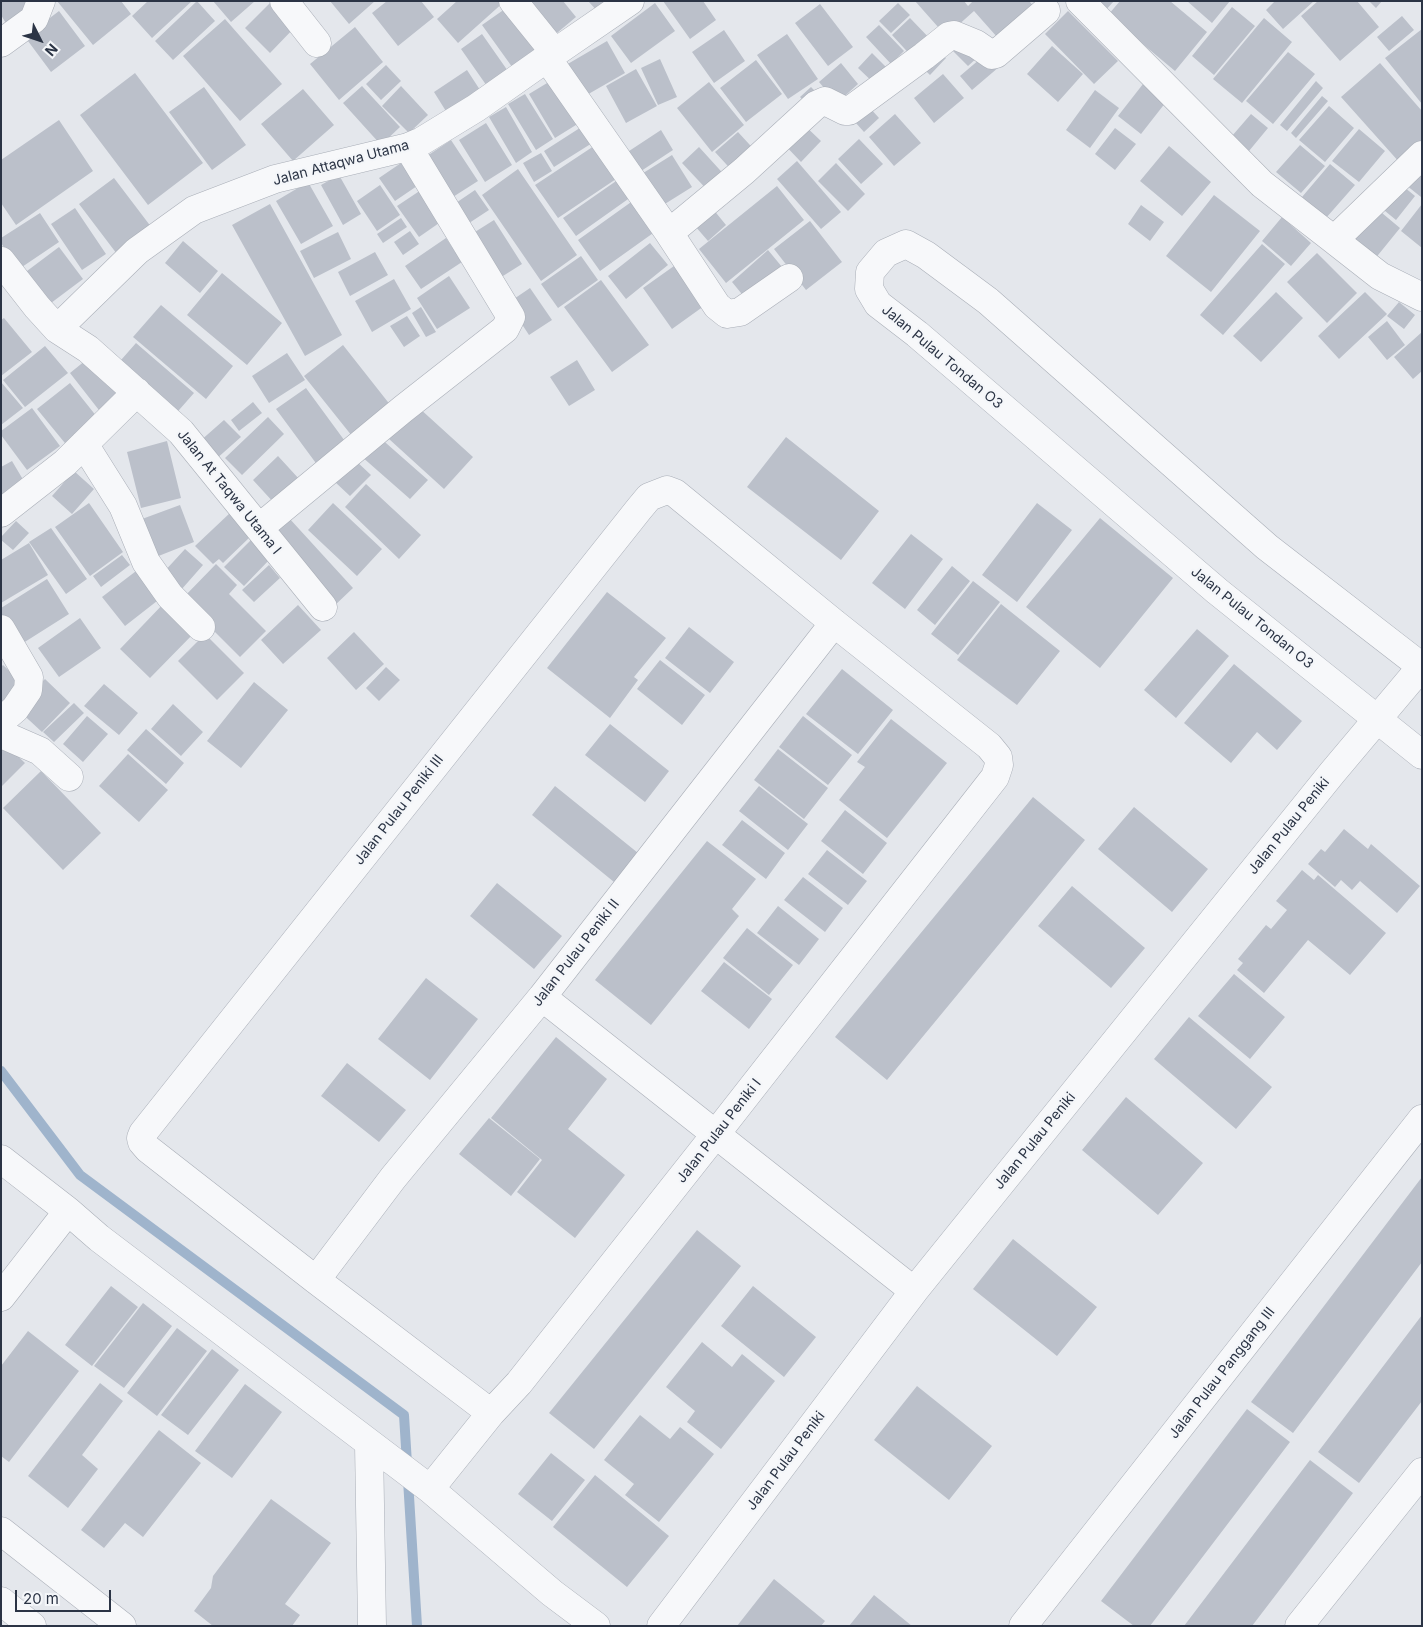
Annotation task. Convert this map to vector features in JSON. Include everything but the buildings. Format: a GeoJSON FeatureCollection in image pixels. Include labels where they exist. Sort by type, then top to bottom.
{"type":"FeatureCollection","features":[{"type":"Feature","properties":{"kind":"street"},"geometry":{"type":"LineString","coordinates":[[1,43],[34,19],[41,1]]}},
{"type":"Feature","properties":{"kind":"street"},"geometry":{"type":"LineString","coordinates":[[284,1],[317,43]]}},
{"type":"Feature","properties":{"kind":"street"},"geometry":{"type":"LineString","coordinates":[[513,1],[551,55],[717,306],[727,314],[740,312],[789,278]]}},
{"type":"Feature","properties":{"kind":"street","name":"Jalan Attaqwa Utama"},"geometry":{"type":"LineString","coordinates":[[58,328],[137,251],[194,210],[275,180],[408,147],[422,141],[476,108],[630,1]]}},
{"type":"Feature","properties":{"kind":"street"},"geometry":{"type":"LineString","coordinates":[[670,233],[744,172],[816,105],[825,101],[849,111],[949,36],[954,35],[976,44],[992,56],[1058,4],[1262,184],[1380,276],[1422,297]]}},
{"type":"Feature","properties":{"kind":"street"},"geometry":{"type":"LineString","coordinates":[[259,528],[505,328],[511,317],[408,147]]}},
{"type":"Feature","properties":{"kind":"street"},"geometry":{"type":"LineString","coordinates":[[1334,240],[1422,155]]}},
{"type":"Feature","properties":{"kind":"street","name":"Jalan Pulau Tondan O3"},"geometry":{"type":"LineString","coordinates":[[1422,666],[1267,547],[988,301],[926,255],[906,244],[886,253],[870,272],[868,289],[878,304],[917,334],[1217,591],[1422,755]]}},
{"type":"Feature","properties":{"kind":"street","name":"Jalan At Taqwa Utama I"},"geometry":{"type":"LineString","coordinates":[[1,261],[37,307],[58,328],[88,349],[181,432],[323,607]]}},
{"type":"Feature","properties":{"kind":"street"},"geometry":{"type":"LineString","coordinates":[[1,513],[65,463],[137,392]]}},
{"type":"Feature","properties":{"kind":"street"},"geometry":{"type":"LineString","coordinates":[[84,444],[123,506],[146,562],[170,596],[201,627]]}},
{"type":"Feature","properties":{"kind":"street","name":"Jalan Pulau Peniki III"},"geometry":{"type":"LineString","coordinates":[[316,1280],[148,1149],[142,1142],[142,1133],[649,497],[667,490],[675,493],[834,624]]}},
{"type":"Feature","properties":{"kind":"street","name":"Jalan Pulau Peniki I"},"geometry":{"type":"LineString","coordinates":[[423,1484],[518,1383],[716,1135],[995,777],[999,765],[998,757],[989,746],[834,624]]}},
{"type":"Feature","properties":{"kind":"street","name":"Jalan Pulau Peniki II"},"geometry":{"type":"LineString","coordinates":[[316,1280],[393,1178],[542,997],[834,624]]}},
{"type":"Feature","properties":{"kind":"street"},"geometry":{"type":"LineString","coordinates":[[1,629],[29,677],[28,690],[15,709],[1,721]]}},
{"type":"Feature","properties":{"kind":"street","name":"Jalan Pulau Peniki"},"geometry":{"type":"LineString","coordinates":[[661,1626],[914,1291],[1332,773],[1422,666]]}},
{"type":"Feature","properties":{"kind":"street"},"geometry":{"type":"LineString","coordinates":[[1,730],[8,736],[40,751],[69,777]]}},
{"type":"Feature","properties":{"kind":"street"},"geometry":{"type":"LineString","coordinates":[[542,997],[914,1291]]}},
{"type":"Feature","properties":{"kind":"street","name":"Jalan Pulau Panggang III"},"geometry":{"type":"LineString","coordinates":[[1023,1626],[1422,1120]]}},
{"type":"Feature","properties":{"kind":"street"},"geometry":{"type":"LineString","coordinates":[[1,1159],[68,1211],[99,1238],[423,1484],[552,1593],[596,1626]]}},
{"type":"Feature","properties":{"kind":"street"},"geometry":{"type":"LineString","coordinates":[[1,1297],[68,1211]]}},
{"type":"Feature","properties":{"kind":"street"},"geometry":{"type":"LineString","coordinates":[[316,1280],[491,1413]]}},
{"type":"Feature","properties":{"kind":"street"},"geometry":{"type":"LineString","coordinates":[[372,1626],[375,1448]]}},
{"type":"Feature","properties":{"kind":"street"},"geometry":{"type":"LineString","coordinates":[[1299,1626],[1422,1472]]}},
{"type":"Feature","properties":{"kind":"street"},"geometry":{"type":"LineString","coordinates":[[1,1531],[122,1626]]}},
{"type":"Feature","properties":{"kind":"street"},"geometry":{"type":"LineString","coordinates":[[1,1602],[32,1626]]}},
{"type":"Feature","properties":{"kind":"waterway"},"geometry":{"type":"LineString","coordinates":[[1,1071],[80,1175],[404,1415],[417,1626]]}}]}
